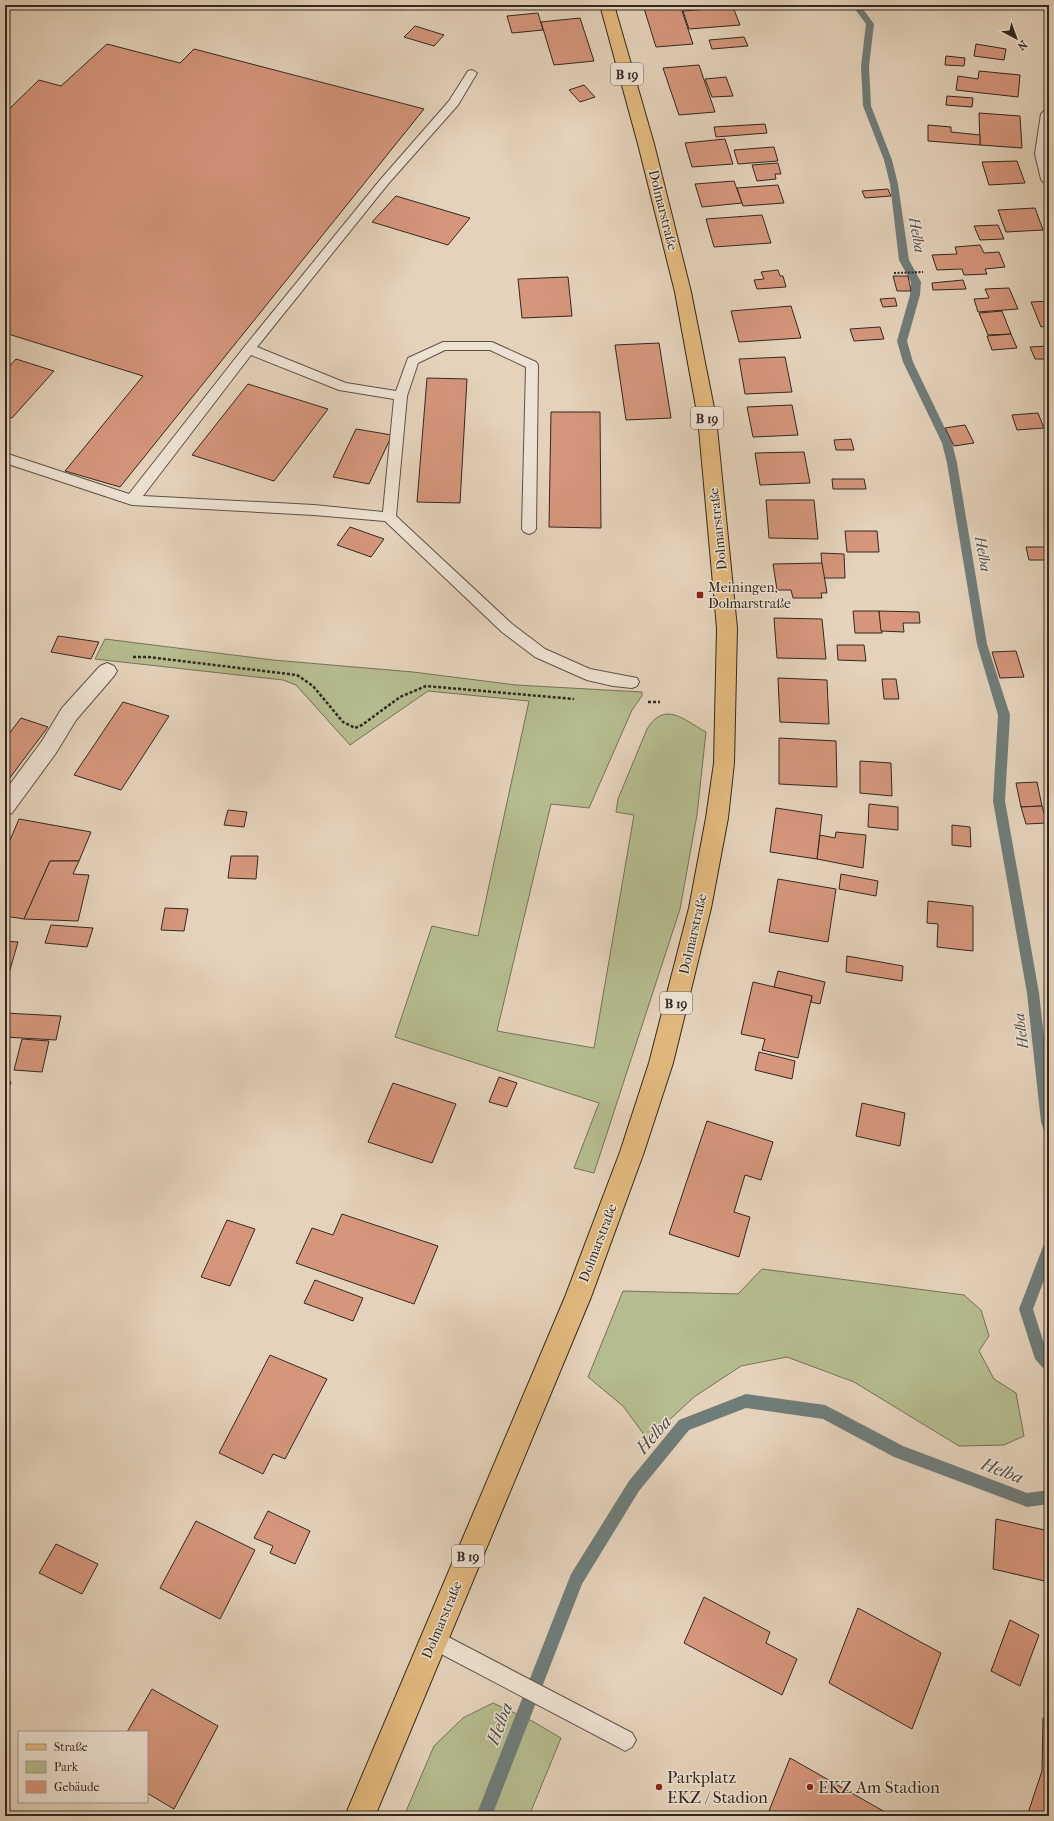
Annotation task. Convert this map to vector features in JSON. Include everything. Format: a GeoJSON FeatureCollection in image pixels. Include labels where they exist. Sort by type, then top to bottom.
{"type":"FeatureCollection","features":[{"type":"Feature","properties":{"kind":"main road","name":"Dolmarstraße"},"geometry":{"type":"LineString","coordinates":[[360,1816],[433,1639],[578,1297],[632,1152],[661,1062],[700,908],[717,818],[724,763],[727,628],[707,418],[683,292],[646,144],[607,5]]}},
{"type":"Feature","properties":{"kind":"street"},"geometry":{"type":"LineString","coordinates":[[1049,114],[1043,154],[1049,179]]}},
{"type":"Feature","properties":{"kind":"street"},"geometry":{"type":"LineString","coordinates":[[5,807],[48,747],[69,714],[107,671]]}},
{"type":"Feature","properties":{"kind":"lane"},"geometry":{"type":"LineString","coordinates":[[132,500],[249,349],[384,182],[454,103],[472,73]]}},
{"type":"Feature","properties":{"kind":"lane"},"geometry":{"type":"LineString","coordinates":[[389,517],[401,396],[412,361],[443,346],[492,346],[532,365],[529,529]]}},
{"type":"Feature","properties":{"kind":"lane"},"geometry":{"type":"LineString","coordinates":[[249,349],[344,387],[401,396]]}},
{"type":"Feature","properties":{"kind":"lane"},"geometry":{"type":"LineString","coordinates":[[5,458],[132,500],[314,510],[389,517],[507,628],[540,653],[587,674],[613,680],[632,682]]}},
{"type":"Feature","properties":{"kind":"lane"},"geometry":{"type":"LineString","coordinates":[[433,1639],[625,1740]]}},
{"type":"Feature","properties":{"kind":"path"},"geometry":{"type":"LineString","coordinates":[[894,273],[923,272]]}},
{"type":"Feature","properties":{"kind":"path"},"geometry":{"type":"LineString","coordinates":[[107,671],[121,660],[134,657],[297,675],[308,681],[315,688],[342,722],[355,728],[362,725],[396,699],[412,690],[426,686],[581,700]]}},
{"type":"Feature","properties":{"kind":"path"},"geometry":{"type":"LineString","coordinates":[[644,702],[660,702]]}},
{"type":"Feature","properties":{"kind":"green space"},"geometry":{"type":"Polygon","coordinates":[[[105,639],[273,660],[413,672],[516,685],[642,692],[642,696],[632,710],[589,808],[551,804],[497,1031],[594,1048],[634,815],[616,812],[618,799],[647,729],[654,720],[668,714],[675,715],[706,732],[697,815],[680,909],[594,1173],[574,1168],[599,1103],[395,1037],[432,926],[478,936],[529,701],[428,691],[350,745],[296,685],[283,680],[95,659],[105,639]]]}},
{"type":"Feature","properties":{"kind":"green space"},"geometry":{"type":"Polygon","coordinates":[[[762,1269],[964,1295],[981,1310],[989,1336],[979,1351],[994,1379],[1016,1393],[1024,1436],[1004,1445],[959,1446],[854,1382],[787,1357],[741,1366],[694,1397],[648,1440],[623,1406],[588,1377],[623,1291],[738,1294],[762,1269]]]}},
{"type":"Feature","properties":{"kind":"green space"},"geometry":{"type":"Polygon","coordinates":[[[493,1703],[532,1721],[561,1738],[529,1816],[404,1816],[434,1746],[463,1718],[493,1703]]]}},
{"type":"Feature","properties":{"kind":"building"},"geometry":{"type":"Polygon","coordinates":[[[379,5],[406,5],[401,10],[379,5]]]}},
{"type":"Feature","properties":{"kind":"building"},"geometry":{"type":"Polygon","coordinates":[[[643,5],[680,5],[693,44],[656,47],[643,5]]]}},
{"type":"Feature","properties":{"kind":"building"},"geometry":{"type":"Polygon","coordinates":[[[733,7],[740,25],[689,29],[683,11],[733,7]]]}},
{"type":"Feature","properties":{"kind":"building"},"geometry":{"type":"Polygon","coordinates":[[[538,13],[543,30],[512,33],[507,16],[538,13]]]}},
{"type":"Feature","properties":{"kind":"building"},"geometry":{"type":"Polygon","coordinates":[[[580,18],[594,61],[554,65],[541,22],[580,18]]]}},
{"type":"Feature","properties":{"kind":"building"},"geometry":{"type":"Polygon","coordinates":[[[415,26],[444,35],[434,46],[404,37],[415,26]]]}},
{"type":"Feature","properties":{"kind":"building"},"geometry":{"type":"Polygon","coordinates":[[[744,37],[748,46],[712,49],[709,40],[744,37]]]}},
{"type":"Feature","properties":{"kind":"building"},"geometry":{"type":"Polygon","coordinates":[[[107,44],[180,63],[194,49],[424,109],[120,487],[65,471],[143,376],[5,333],[5,113],[39,80],[61,86],[107,44]]]}},
{"type":"Feature","properties":{"kind":"building"},"geometry":{"type":"Polygon","coordinates":[[[976,44],[1006,49],[1004,60],[974,56],[976,44]]]}},
{"type":"Feature","properties":{"kind":"building"},"geometry":{"type":"Polygon","coordinates":[[[946,56],[965,58],[964,66],[945,65],[946,56]]]}},
{"type":"Feature","properties":{"kind":"building"},"geometry":{"type":"Polygon","coordinates":[[[699,65],[715,112],[679,115],[663,68],[699,65]]]}},
{"type":"Feature","properties":{"kind":"building"},"geometry":{"type":"Polygon","coordinates":[[[979,71],[1020,75],[1018,97],[956,90],[958,76],[978,79],[979,71]]]}},
{"type":"Feature","properties":{"kind":"building"},"geometry":{"type":"Polygon","coordinates":[[[726,77],[733,96],[712,97],[705,79],[726,77]]]}},
{"type":"Feature","properties":{"kind":"building"},"geometry":{"type":"Polygon","coordinates":[[[584,85],[595,97],[580,102],[569,90],[584,85]]]}},
{"type":"Feature","properties":{"kind":"building"},"geometry":{"type":"Polygon","coordinates":[[[947,96],[973,98],[972,107],[946,105],[947,96]]]}},
{"type":"Feature","properties":{"kind":"building"},"geometry":{"type":"Polygon","coordinates":[[[979,113],[1020,116],[1022,148],[980,145],[979,113]]]}},
{"type":"Feature","properties":{"kind":"building"},"geometry":{"type":"Polygon","coordinates":[[[765,124],[767,133],[716,137],[714,127],[765,124]]]}},
{"type":"Feature","properties":{"kind":"building"},"geometry":{"type":"Polygon","coordinates":[[[928,125],[951,127],[951,132],[980,135],[980,145],[928,141],[928,125]]]}},
{"type":"Feature","properties":{"kind":"building"},"geometry":{"type":"Polygon","coordinates":[[[725,139],[733,164],[692,167],[685,143],[725,139]]]}},
{"type":"Feature","properties":{"kind":"building"},"geometry":{"type":"Polygon","coordinates":[[[774,147],[778,161],[738,164],[734,150],[774,147]]]}},
{"type":"Feature","properties":{"kind":"building"},"geometry":{"type":"Polygon","coordinates":[[[1017,161],[1025,183],[989,185],[982,162],[1017,161]]]}},
{"type":"Feature","properties":{"kind":"building"},"geometry":{"type":"Polygon","coordinates":[[[778,163],[781,174],[775,174],[776,179],[757,181],[752,165],[778,163]]]}},
{"type":"Feature","properties":{"kind":"building"},"geometry":{"type":"Polygon","coordinates":[[[734,181],[742,203],[702,207],[695,184],[734,181]]]}},
{"type":"Feature","properties":{"kind":"building"},"geometry":{"type":"Polygon","coordinates":[[[778,185],[784,203],[743,206],[737,188],[778,185]]]}},
{"type":"Feature","properties":{"kind":"building"},"geometry":{"type":"Polygon","coordinates":[[[888,189],[891,196],[865,198],[862,191],[888,189]]]}},
{"type":"Feature","properties":{"kind":"building"},"geometry":{"type":"Polygon","coordinates":[[[396,196],[470,218],[448,245],[372,222],[396,196]]]}},
{"type":"Feature","properties":{"kind":"building"},"geometry":{"type":"Polygon","coordinates":[[[1035,208],[1043,230],[1006,232],[998,210],[1035,208]]]}},
{"type":"Feature","properties":{"kind":"building"},"geometry":{"type":"Polygon","coordinates":[[[762,215],[771,243],[714,247],[706,219],[762,215]]]}},
{"type":"Feature","properties":{"kind":"building"},"geometry":{"type":"Polygon","coordinates":[[[998,225],[1004,239],[980,240],[974,226],[998,225]]]}},
{"type":"Feature","properties":{"kind":"building"},"geometry":{"type":"Polygon","coordinates":[[[980,245],[984,253],[999,252],[1005,267],[985,269],[987,274],[964,275],[962,269],[937,270],[932,255],[957,254],[955,247],[980,245]]]}},
{"type":"Feature","properties":{"kind":"building"},"geometry":{"type":"Polygon","coordinates":[[[778,270],[780,276],[783,276],[786,287],[757,289],[754,280],[764,279],[761,272],[778,270]]]}},
{"type":"Feature","properties":{"kind":"building"},"geometry":{"type":"Polygon","coordinates":[[[893,276],[908,276],[911,291],[897,291],[893,276]]]}},
{"type":"Feature","properties":{"kind":"building"},"geometry":{"type":"Polygon","coordinates":[[[568,277],[572,316],[522,318],[518,279],[568,277]]]}},
{"type":"Feature","properties":{"kind":"building"},"geometry":{"type":"Polygon","coordinates":[[[963,280],[966,289],[933,290],[932,283],[963,280]]]}},
{"type":"Feature","properties":{"kind":"building"},"geometry":{"type":"Polygon","coordinates":[[[1009,288],[1018,309],[978,312],[974,299],[989,298],[985,289],[1009,288]]]}},
{"type":"Feature","properties":{"kind":"building"},"geometry":{"type":"Polygon","coordinates":[[[895,298],[897,306],[883,307],[880,299],[895,298]]]}},
{"type":"Feature","properties":{"kind":"building"},"geometry":{"type":"Polygon","coordinates":[[[1049,301],[1049,326],[1041,327],[1031,302],[1049,301]]]}},
{"type":"Feature","properties":{"kind":"building"},"geometry":{"type":"Polygon","coordinates":[[[791,306],[801,338],[739,342],[731,311],[791,306]]]}},
{"type":"Feature","properties":{"kind":"building"},"geometry":{"type":"Polygon","coordinates":[[[1002,311],[1011,334],[988,335],[979,313],[1002,311]]]}},
{"type":"Feature","properties":{"kind":"building"},"geometry":{"type":"Polygon","coordinates":[[[880,327],[884,339],[854,341],[850,329],[880,327]]]}},
{"type":"Feature","properties":{"kind":"building"},"geometry":{"type":"Polygon","coordinates":[[[1011,334],[1017,348],[992,350],[987,336],[1011,334]]]}},
{"type":"Feature","properties":{"kind":"building"},"geometry":{"type":"Polygon","coordinates":[[[659,343],[671,418],[626,420],[615,345],[659,343]]]}},
{"type":"Feature","properties":{"kind":"building"},"geometry":{"type":"Polygon","coordinates":[[[1049,346],[1049,359],[1035,359],[1030,347],[1049,346]]]}},
{"type":"Feature","properties":{"kind":"building"},"geometry":{"type":"Polygon","coordinates":[[[785,357],[792,392],[745,394],[739,359],[785,357]]]}},
{"type":"Feature","properties":{"kind":"building"},"geometry":{"type":"Polygon","coordinates":[[[16,359],[54,371],[12,418],[5,416],[5,371],[16,359]]]}},
{"type":"Feature","properties":{"kind":"building"},"geometry":{"type":"Polygon","coordinates":[[[427,378],[467,379],[460,503],[417,502],[427,378]]]}},
{"type":"Feature","properties":{"kind":"building"},"geometry":{"type":"Polygon","coordinates":[[[248,384],[328,409],[274,481],[192,455],[248,384]]]}},
{"type":"Feature","properties":{"kind":"building"},"geometry":{"type":"Polygon","coordinates":[[[792,405],[798,435],[753,437],[747,407],[792,405]]]}},
{"type":"Feature","properties":{"kind":"building"},"geometry":{"type":"Polygon","coordinates":[[[551,412],[600,412],[601,528],[549,527],[551,412]]]}},
{"type":"Feature","properties":{"kind":"building"},"geometry":{"type":"Polygon","coordinates":[[[1038,413],[1044,428],[1017,430],[1012,415],[1038,413]]]}},
{"type":"Feature","properties":{"kind":"building"},"geometry":{"type":"Polygon","coordinates":[[[965,425],[974,443],[954,446],[945,428],[965,425]]]}},
{"type":"Feature","properties":{"kind":"building"},"geometry":{"type":"Polygon","coordinates":[[[356,429],[392,435],[369,484],[333,477],[356,429]]]}},
{"type":"Feature","properties":{"kind":"building"},"geometry":{"type":"Polygon","coordinates":[[[851,439],[854,450],[836,450],[834,440],[851,439]]]}},
{"type":"Feature","properties":{"kind":"building"},"geometry":{"type":"Polygon","coordinates":[[[804,452],[810,483],[760,485],[755,453],[804,452]]]}},
{"type":"Feature","properties":{"kind":"building"},"geometry":{"type":"Polygon","coordinates":[[[832,479],[864,479],[866,489],[833,489],[832,479]]]}},
{"type":"Feature","properties":{"kind":"building"},"geometry":{"type":"Polygon","coordinates":[[[766,500],[814,500],[818,539],[769,538],[766,500]]]}},
{"type":"Feature","properties":{"kind":"building"},"geometry":{"type":"Polygon","coordinates":[[[350,527],[384,539],[371,557],[337,545],[350,527]]]}},
{"type":"Feature","properties":{"kind":"building"},"geometry":{"type":"Polygon","coordinates":[[[845,531],[877,531],[879,552],[847,552],[845,531]]]}},
{"type":"Feature","properties":{"kind":"building"},"geometry":{"type":"Polygon","coordinates":[[[1026,547],[1049,547],[1049,560],[1029,560],[1026,547]]]}},
{"type":"Feature","properties":{"kind":"building"},"geometry":{"type":"Polygon","coordinates":[[[821,553],[844,554],[845,578],[823,578],[821,553]]]}},
{"type":"Feature","properties":{"kind":"building"},"geometry":{"type":"Polygon","coordinates":[[[822,563],[827,593],[821,593],[822,598],[793,598],[791,590],[777,590],[773,564],[822,563]]]}},
{"type":"Feature","properties":{"kind":"building"},"geometry":{"type":"Polygon","coordinates":[[[853,611],[879,611],[882,633],[855,633],[853,611]]]}},
{"type":"Feature","properties":{"kind":"building"},"geometry":{"type":"Polygon","coordinates":[[[879,611],[919,612],[920,623],[903,623],[904,632],[881,631],[879,611]]]}},
{"type":"Feature","properties":{"kind":"building"},"geometry":{"type":"Polygon","coordinates":[[[774,618],[822,619],[826,659],[777,658],[774,618]]]}},
{"type":"Feature","properties":{"kind":"building"},"geometry":{"type":"Polygon","coordinates":[[[58,636],[99,642],[91,659],[51,652],[58,636]]]}},
{"type":"Feature","properties":{"kind":"building"},"geometry":{"type":"Polygon","coordinates":[[[837,645],[864,645],[866,661],[838,660],[837,645]]]}},
{"type":"Feature","properties":{"kind":"building"},"geometry":{"type":"Polygon","coordinates":[[[1016,651],[1024,677],[1000,678],[992,652],[1016,651]]]}},
{"type":"Feature","properties":{"kind":"building"},"geometry":{"type":"Polygon","coordinates":[[[778,678],[827,680],[829,724],[780,722],[778,678]]]}},
{"type":"Feature","properties":{"kind":"building"},"geometry":{"type":"Polygon","coordinates":[[[882,679],[896,679],[899,699],[884,699],[882,679]]]}},
{"type":"Feature","properties":{"kind":"building"},"geometry":{"type":"Polygon","coordinates":[[[123,702],[169,716],[121,790],[74,775],[123,702]]]}},
{"type":"Feature","properties":{"kind":"building"},"geometry":{"type":"Polygon","coordinates":[[[21,718],[48,727],[6,783],[5,739],[21,718]]]}},
{"type":"Feature","properties":{"kind":"building"},"geometry":{"type":"Polygon","coordinates":[[[779,738],[836,741],[837,787],[779,784],[779,738]]]}},
{"type":"Feature","properties":{"kind":"building"},"geometry":{"type":"Polygon","coordinates":[[[860,761],[891,763],[892,796],[860,793],[860,761]]]}},
{"type":"Feature","properties":{"kind":"building"},"geometry":{"type":"Polygon","coordinates":[[[1037,782],[1042,806],[1021,807],[1016,783],[1037,782]]]}},
{"type":"Feature","properties":{"kind":"building"},"geometry":{"type":"Polygon","coordinates":[[[869,804],[898,807],[898,830],[868,827],[869,804]]]}},
{"type":"Feature","properties":{"kind":"building"},"geometry":{"type":"Polygon","coordinates":[[[1042,806],[1047,823],[1026,824],[1021,807],[1042,806]]]}},
{"type":"Feature","properties":{"kind":"building"},"geometry":{"type":"Polygon","coordinates":[[[776,808],[822,815],[817,859],[770,852],[776,808]]]}},
{"type":"Feature","properties":{"kind":"building"},"geometry":{"type":"Polygon","coordinates":[[[228,810],[247,812],[244,827],[224,825],[228,810]]]}},
{"type":"Feature","properties":{"kind":"building"},"geometry":{"type":"Polygon","coordinates":[[[19,819],[91,832],[79,861],[50,861],[24,919],[5,916],[5,852],[19,819]]]}},
{"type":"Feature","properties":{"kind":"building"},"geometry":{"type":"Polygon","coordinates":[[[952,825],[970,827],[971,847],[952,845],[952,825]]]}},
{"type":"Feature","properties":{"kind":"building"},"geometry":{"type":"Polygon","coordinates":[[[836,832],[866,835],[863,868],[817,859],[820,835],[835,838],[836,832]]]}},
{"type":"Feature","properties":{"kind":"building"},"geometry":{"type":"Polygon","coordinates":[[[231,856],[258,856],[256,879],[228,878],[231,856]]]}},
{"type":"Feature","properties":{"kind":"building"},"geometry":{"type":"Polygon","coordinates":[[[50,861],[79,861],[73,874],[89,875],[78,921],[24,919],[50,861]]]}},
{"type":"Feature","properties":{"kind":"building"},"geometry":{"type":"Polygon","coordinates":[[[841,874],[878,881],[876,896],[839,889],[841,874]]]}},
{"type":"Feature","properties":{"kind":"building"},"geometry":{"type":"Polygon","coordinates":[[[778,879],[836,889],[828,942],[769,932],[778,879]]]}},
{"type":"Feature","properties":{"kind":"building"},"geometry":{"type":"Polygon","coordinates":[[[928,901],[973,906],[973,951],[937,947],[938,924],[927,923],[928,901]]]}},
{"type":"Feature","properties":{"kind":"building"},"geometry":{"type":"Polygon","coordinates":[[[165,908],[188,909],[184,931],[161,930],[165,908]]]}},
{"type":"Feature","properties":{"kind":"building"},"geometry":{"type":"Polygon","coordinates":[[[51,925],[93,928],[87,947],[45,943],[51,925]]]}},
{"type":"Feature","properties":{"kind":"building"},"geometry":{"type":"Polygon","coordinates":[[[5,941],[18,942],[5,987],[5,941]]]}},
{"type":"Feature","properties":{"kind":"building"},"geometry":{"type":"Polygon","coordinates":[[[847,956],[903,966],[902,981],[846,972],[847,956]]]}},
{"type":"Feature","properties":{"kind":"building"},"geometry":{"type":"Polygon","coordinates":[[[778,971],[825,982],[820,1004],[811,1002],[812,996],[774,987],[778,971]]]}},
{"type":"Feature","properties":{"kind":"building"},"geometry":{"type":"Polygon","coordinates":[[[753,982],[812,996],[798,1058],[762,1050],[765,1039],[741,1034],[753,982]]]}},
{"type":"Feature","properties":{"kind":"building"},"geometry":{"type":"Polygon","coordinates":[[[5,1013],[61,1016],[56,1040],[5,1037],[5,1013]]]}},
{"type":"Feature","properties":{"kind":"building"},"geometry":{"type":"Polygon","coordinates":[[[22,1039],[49,1041],[42,1072],[14,1070],[22,1039]]]}},
{"type":"Feature","properties":{"kind":"building"},"geometry":{"type":"Polygon","coordinates":[[[759,1052],[795,1061],[792,1079],[755,1070],[759,1052]]]}},
{"type":"Feature","properties":{"kind":"building"},"geometry":{"type":"Polygon","coordinates":[[[499,1077],[517,1083],[507,1107],[489,1102],[499,1077]]]}},
{"type":"Feature","properties":{"kind":"building"},"geometry":{"type":"Polygon","coordinates":[[[5,1081],[11,1082],[5,1099],[5,1081]]]}},
{"type":"Feature","properties":{"kind":"building"},"geometry":{"type":"Polygon","coordinates":[[[393,1083],[456,1104],[432,1163],[368,1142],[393,1083]]]}},
{"type":"Feature","properties":{"kind":"building"},"geometry":{"type":"Polygon","coordinates":[[[862,1103],[905,1113],[900,1146],[856,1136],[862,1103]]]}},
{"type":"Feature","properties":{"kind":"building"},"geometry":{"type":"Polygon","coordinates":[[[707,1121],[773,1142],[761,1180],[745,1175],[734,1212],[750,1217],[739,1257],[669,1234],[707,1121]]]}},
{"type":"Feature","properties":{"kind":"building"},"geometry":{"type":"Polygon","coordinates":[[[342,1214],[438,1246],[414,1304],[296,1263],[312,1228],[333,1235],[342,1214]]]}},
{"type":"Feature","properties":{"kind":"building"},"geometry":{"type":"Polygon","coordinates":[[[227,1220],[255,1229],[230,1286],[201,1277],[227,1220]]]}},
{"type":"Feature","properties":{"kind":"building"},"geometry":{"type":"Polygon","coordinates":[[[315,1280],[363,1298],[353,1321],[304,1303],[315,1280]]]}},
{"type":"Feature","properties":{"kind":"building"},"geometry":{"type":"Polygon","coordinates":[[[270,1355],[327,1379],[285,1459],[273,1454],[263,1474],[219,1453],[270,1355]]]}},
{"type":"Feature","properties":{"kind":"building"},"geometry":{"type":"Polygon","coordinates":[[[268,1511],[310,1531],[295,1564],[270,1553],[273,1546],[254,1538],[268,1511]]]}},
{"type":"Feature","properties":{"kind":"building"},"geometry":{"type":"Polygon","coordinates":[[[996,1519],[1049,1531],[1049,1582],[993,1569],[996,1519]]]}},
{"type":"Feature","properties":{"kind":"building"},"geometry":{"type":"Polygon","coordinates":[[[196,1521],[255,1550],[220,1619],[160,1588],[196,1521]]]}},
{"type":"Feature","properties":{"kind":"building"},"geometry":{"type":"Polygon","coordinates":[[[56,1544],[98,1564],[82,1594],[39,1573],[56,1544]]]}},
{"type":"Feature","properties":{"kind":"building"},"geometry":{"type":"Polygon","coordinates":[[[704,1597],[770,1632],[766,1643],[797,1659],[782,1695],[684,1643],[704,1597]]]}},
{"type":"Feature","properties":{"kind":"building"},"geometry":{"type":"Polygon","coordinates":[[[858,1608],[941,1653],[912,1729],[829,1683],[858,1608]]]}},
{"type":"Feature","properties":{"kind":"building"},"geometry":{"type":"Polygon","coordinates":[[[1010,1620],[1039,1635],[1020,1686],[991,1671],[1010,1620]]]}},
{"type":"Feature","properties":{"kind":"building"},"geometry":{"type":"Polygon","coordinates":[[[152,1689],[218,1726],[174,1809],[148,1794],[148,1731],[128,1731],[152,1689]]]}},
{"type":"Feature","properties":{"kind":"building"},"geometry":{"type":"Polygon","coordinates":[[[1043,1718],[1049,1719],[1049,1816],[1027,1816],[1042,1771],[1043,1718]]]}},
{"type":"Feature","properties":{"kind":"building","name":"EKZ Am Stadion"},"geometry":{"type":"Polygon","coordinates":[[[790,1758],[892,1816],[767,1816],[790,1758]]]}},
{"type":"Feature","properties":{"kind":"waterway","name":"Helba"},"geometry":{"type":"LineString","coordinates":[[856,5],[870,24],[865,66],[867,106],[888,160],[894,184],[904,260],[916,282],[915,295],[902,341],[908,362],[947,443],[952,463],[982,644],[1004,715],[999,801],[1033,993],[1047,1122],[1049,1127]]}},
{"type":"Feature","properties":{"kind":"waterway","name":"Helba"},"geometry":{"type":"LineString","coordinates":[[1049,1249],[1026,1309],[1040,1354],[1049,1364]]}},
{"type":"Feature","properties":{"kind":"waterway","name":"Helba"},"geometry":{"type":"LineString","coordinates":[[484,1816],[576,1579],[634,1486],[684,1425],[746,1401],[825,1412],[899,1452],[1027,1500],[1049,1497]]}},
{"type":"Feature","properties":{"kind":"place","name":"Meiningen, Dolmarstraße"},"geometry":{"type":"Point","coordinates":[700,595]}},
{"type":"Feature","properties":{"kind":"place","name":"Parkplatz EKZ / Stadion"},"geometry":{"type":"Point","coordinates":[659,1787]}},
{"type":"Feature","properties":{"kind":"place","name":"EKZ Am Stadion"},"geometry":{"type":"Point","coordinates":[810,1787]}}]}
